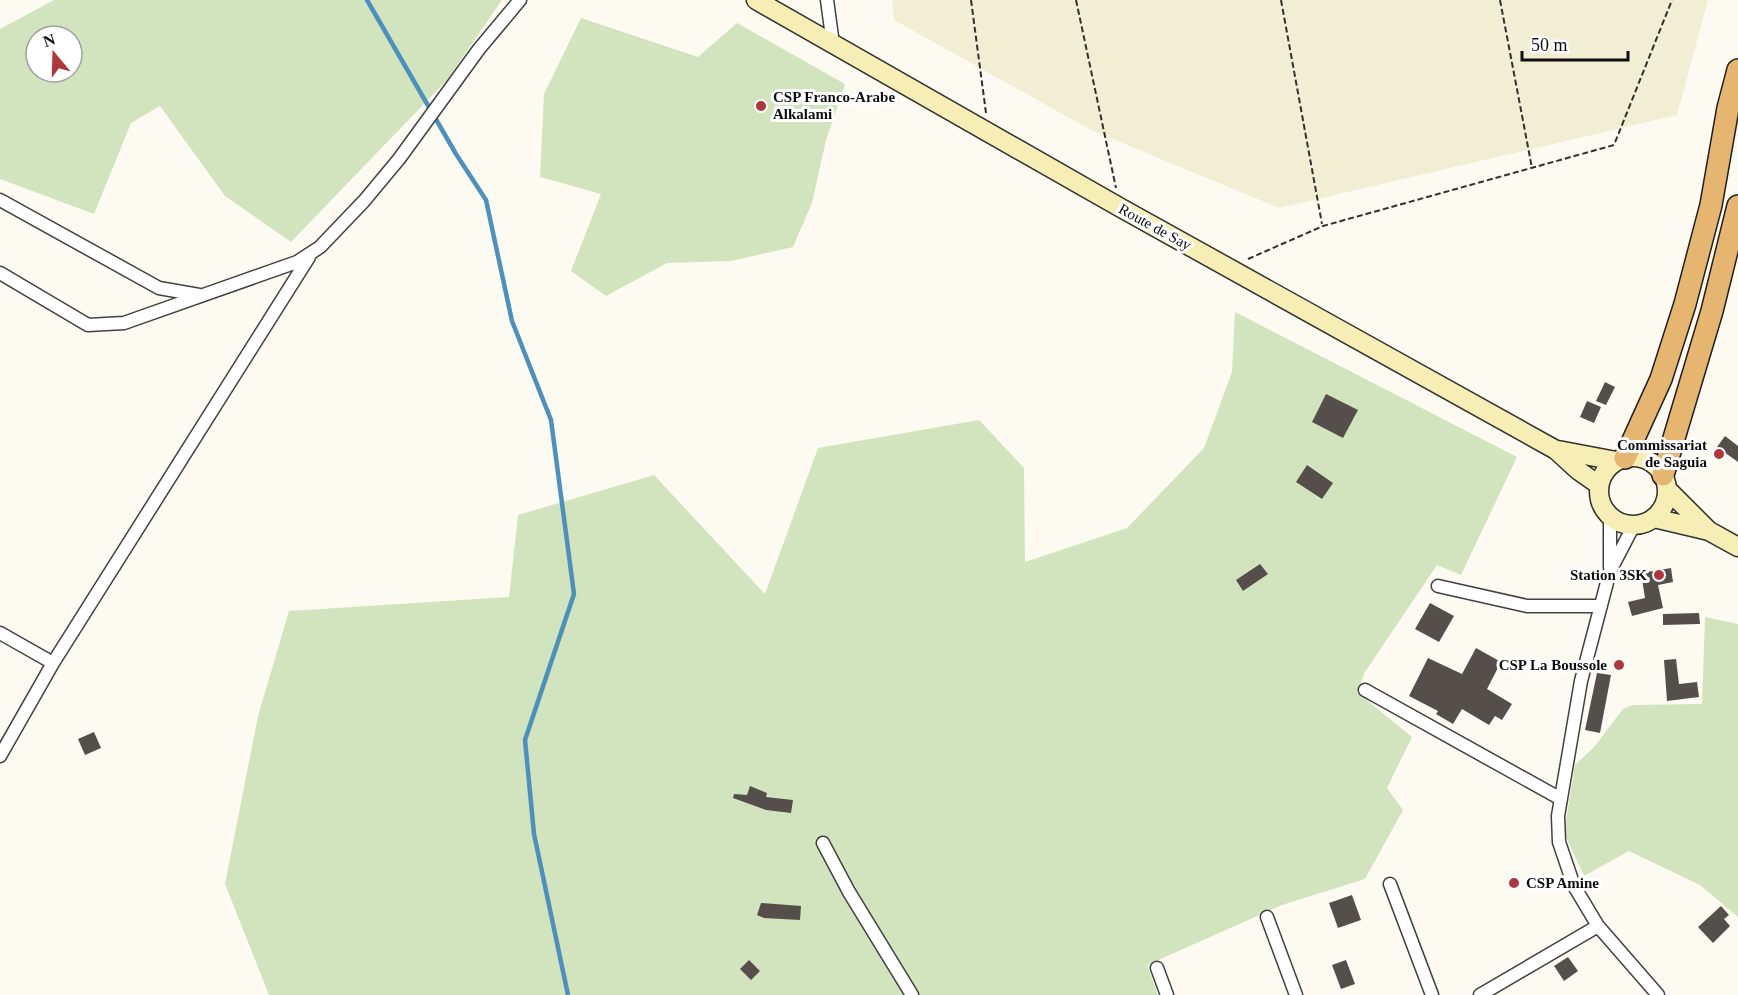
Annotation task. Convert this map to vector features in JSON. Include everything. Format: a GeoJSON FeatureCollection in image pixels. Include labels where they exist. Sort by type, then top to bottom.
{"type":"FeatureCollection","features":[{"type":"Feature","properties":{"kind":"highway"},"geometry":{"type":"LineString","coordinates":[[1621,460],[1660,380],[1685,304],[1711,205],[1728,108],[1738,70]]}},
{"type":"Feature","properties":{"kind":"highway"},"geometry":{"type":"LineString","coordinates":[[1665,482],[1738,206]]}},
{"type":"Feature","properties":{"kind":"main road","name":"Route de Say"},"geometry":{"type":"LineString","coordinates":[[756,0],[1121,208],[1556,450],[1599,485]]}},
{"type":"Feature","properties":{"kind":"main road","name":"Route de Say"},"geometry":{"type":"LineString","coordinates":[[1556,450],[1621,460]]}},
{"type":"Feature","properties":{"kind":"main road"},"geometry":{"type":"LineString","coordinates":[[1709,531],[1665,482],[1651,462],[1643,459],[1621,460],[1602,476],[1599,485],[1601,502],[1610,517],[1625,525],[1634,525],[1654,518],[1709,531],[1738,547]]}},
{"type":"Feature","properties":{"kind":"main road"},"geometry":{"type":"LineString","coordinates":[[1654,518],[1664,505],[1665,482]]}},
{"type":"Feature","properties":{"kind":"street"},"geometry":{"type":"LineString","coordinates":[[0,273],[88,325],[124,323],[297,262],[320,247],[364,201],[399,159],[479,49],[520,0]]}},
{"type":"Feature","properties":{"kind":"street"},"geometry":{"type":"LineString","coordinates":[[827,0],[833,44]]}},
{"type":"Feature","properties":{"kind":"street"},"geometry":{"type":"LineString","coordinates":[[2,206],[159,288],[200,295]]}},
{"type":"Feature","properties":{"kind":"street"},"geometry":{"type":"LineString","coordinates":[[0,756],[53,663],[310,254]]}},
{"type":"Feature","properties":{"kind":"street"},"geometry":{"type":"LineString","coordinates":[[1610,517],[1610,571]]}},
{"type":"Feature","properties":{"kind":"street"},"geometry":{"type":"LineString","coordinates":[[1634,525],[1610,571],[1581,681],[1558,816],[1559,842],[1574,886],[1598,926],[1658,995]]}},
{"type":"Feature","properties":{"kind":"street"},"geometry":{"type":"LineString","coordinates":[[1438,586],[1527,606],[1601,606]]}},
{"type":"Feature","properties":{"kind":"street"},"geometry":{"type":"LineString","coordinates":[[0,633],[53,663]]}},
{"type":"Feature","properties":{"kind":"street"},"geometry":{"type":"LineString","coordinates":[[1365,690],[1561,799]]}},
{"type":"Feature","properties":{"kind":"street"},"geometry":{"type":"LineString","coordinates":[[823,843],[849,892],[912,995]]}},
{"type":"Feature","properties":{"kind":"street"},"geometry":{"type":"LineString","coordinates":[[1390,884],[1432,995]]}},
{"type":"Feature","properties":{"kind":"street"},"geometry":{"type":"LineString","coordinates":[[1267,917],[1296,995]]}},
{"type":"Feature","properties":{"kind":"street"},"geometry":{"type":"LineString","coordinates":[[1480,995],[1598,926]]}},
{"type":"Feature","properties":{"kind":"street"},"geometry":{"type":"LineString","coordinates":[[1157,968],[1167,995]]}},
{"type":"Feature","properties":{"kind":"path"},"geometry":{"type":"LineString","coordinates":[[971,0],[989,133]]}},
{"type":"Feature","properties":{"kind":"path"},"geometry":{"type":"LineString","coordinates":[[1077,0],[1121,208]]}},
{"type":"Feature","properties":{"kind":"path"},"geometry":{"type":"LineString","coordinates":[[1281,0],[1323,226]]}},
{"type":"Feature","properties":{"kind":"path"},"geometry":{"type":"LineString","coordinates":[[1500,0],[1532,168]]}},
{"type":"Feature","properties":{"kind":"path"},"geometry":{"type":"LineString","coordinates":[[1230,268],[1323,226],[1614,145],[1671,1]]}},
{"type":"Feature","properties":{"kind":"shaded area"},"geometry":{"type":"Polygon","coordinates":[[[892,0],[1708,0],[1677,115],[1279,208],[1091,130],[894,20],[892,0]]]}},
{"type":"Feature","properties":{"kind":"green space"},"geometry":{"type":"Polygon","coordinates":[[[54,0],[502,0],[447,80],[291,242],[225,196],[160,106],[131,123],[94,214],[0,179],[0,29],[54,0]]]}},
{"type":"Feature","properties":{"kind":"green space"},"geometry":{"type":"Polygon","coordinates":[[[581,18],[698,57],[737,23],[845,84],[826,140],[812,203],[793,247],[731,261],[667,263],[606,296],[571,271],[601,194],[540,177],[544,94],[581,18]]]}},
{"type":"Feature","properties":{"kind":"green space"},"geometry":{"type":"Polygon","coordinates":[[[1235,312],[1517,457],[1461,575],[1437,565],[1365,672],[1357,692],[1412,737],[1387,788],[1403,810],[1365,879],[1282,905],[1147,965],[1158,995],[269,995],[225,884],[258,716],[289,611],[509,597],[518,515],[654,475],[765,594],[818,448],[979,420],[1024,468],[1025,562],[1127,528],[1204,448],[1232,372],[1235,312]]]}},
{"type":"Feature","properties":{"kind":"green space"},"geometry":{"type":"Polygon","coordinates":[[[1705,617],[1738,624],[1738,917],[1700,885],[1629,851],[1584,876],[1564,833],[1575,765],[1594,747],[1623,709],[1633,705],[1702,704],[1705,617]]]}},
{"type":"Feature","properties":{"kind":"building"},"geometry":{"type":"Polygon","coordinates":[[[1605,382],[1615,387],[1606,405],[1596,401],[1605,382]]]}},
{"type":"Feature","properties":{"kind":"building"},"geometry":{"type":"Polygon","coordinates":[[[1326,394],[1358,410],[1343,438],[1312,422],[1326,394]]]}},
{"type":"Feature","properties":{"kind":"building"},"geometry":{"type":"Polygon","coordinates":[[[1587,401],[1601,407],[1594,423],[1580,417],[1587,401]]]}},
{"type":"Feature","properties":{"kind":"building"},"geometry":{"type":"Polygon","coordinates":[[[1725,436],[1738,446],[1738,462],[1717,447],[1725,436]]]}},
{"type":"Feature","properties":{"kind":"building"},"geometry":{"type":"Polygon","coordinates":[[[1307,465],[1333,483],[1322,499],[1296,482],[1307,465]]]}},
{"type":"Feature","properties":{"kind":"building"},"geometry":{"type":"Polygon","coordinates":[[[1260,564],[1268,574],[1243,591],[1236,580],[1260,564]]]}},
{"type":"Feature","properties":{"kind":"building"},"geometry":{"type":"Polygon","coordinates":[[[1671,568],[1673,582],[1658,585],[1663,608],[1632,616],[1628,602],[1645,598],[1641,573],[1671,568]]]}},
{"type":"Feature","properties":{"kind":"building"},"geometry":{"type":"Polygon","coordinates":[[[1430,603],[1454,616],[1439,642],[1415,629],[1430,603]]]}},
{"type":"Feature","properties":{"kind":"building"},"geometry":{"type":"Polygon","coordinates":[[[1699,613],[1700,624],[1663,625],[1663,614],[1699,613]]]}},
{"type":"Feature","properties":{"kind":"building"},"geometry":{"type":"Polygon","coordinates":[[[1476,648],[1501,662],[1487,689],[1512,704],[1502,720],[1495,716],[1489,725],[1462,709],[1453,724],[1436,714],[1438,711],[1409,696],[1428,658],[1462,674],[1476,648]]]}},
{"type":"Feature","properties":{"kind":"building"},"geometry":{"type":"Polygon","coordinates":[[[1676,659],[1679,684],[1697,682],[1699,697],[1667,701],[1664,660],[1676,659]]]}},
{"type":"Feature","properties":{"kind":"building"},"geometry":{"type":"Polygon","coordinates":[[[1597,673],[1611,675],[1600,733],[1585,730],[1597,673]]]}},
{"type":"Feature","properties":{"kind":"building"},"geometry":{"type":"Polygon","coordinates":[[[94,732],[101,748],[85,755],[78,739],[94,732]]]}},
{"type":"Feature","properties":{"kind":"building"},"geometry":{"type":"Polygon","coordinates":[[[750,786],[767,793],[766,797],[793,800],[791,813],[766,810],[733,798],[734,794],[747,795],[750,786]]]}},
{"type":"Feature","properties":{"kind":"building"},"geometry":{"type":"Polygon","coordinates":[[[1352,895],[1361,920],[1338,928],[1329,903],[1352,895]]]}},
{"type":"Feature","properties":{"kind":"building"},"geometry":{"type":"Polygon","coordinates":[[[761,903],[801,906],[800,920],[764,918],[757,915],[761,903]]]}},
{"type":"Feature","properties":{"kind":"building"},"geometry":{"type":"Polygon","coordinates":[[[1721,906],[1729,915],[1724,919],[1730,926],[1713,943],[1698,927],[1721,906]]]}},
{"type":"Feature","properties":{"kind":"building"},"geometry":{"type":"Polygon","coordinates":[[[1568,957],[1578,971],[1564,981],[1554,966],[1568,957]]]}},
{"type":"Feature","properties":{"kind":"building"},"geometry":{"type":"Polygon","coordinates":[[[749,960],[760,971],[751,980],[740,969],[749,960]]]}},
{"type":"Feature","properties":{"kind":"building"},"geometry":{"type":"Polygon","coordinates":[[[1346,960],[1355,984],[1341,989],[1332,965],[1346,960]]]}},
{"type":"Feature","properties":{"kind":"waterway"},"geometry":{"type":"LineString","coordinates":[[367,0],[456,154],[486,200],[512,321],[551,420],[574,594],[525,740],[534,834],[568,995]]}},
{"type":"Feature","properties":{"kind":"place","name":"CSP Franco-Arabe Alkalami"},"geometry":{"type":"Point","coordinates":[761,106]}},
{"type":"Feature","properties":{"kind":"place","name":"Commissariat de Saguia"},"geometry":{"type":"Point","coordinates":[1719,454]}},
{"type":"Feature","properties":{"kind":"place","name":"Station 3SK"},"geometry":{"type":"Point","coordinates":[1659,575]}},
{"type":"Feature","properties":{"kind":"place","name":"CSP La Boussole"},"geometry":{"type":"Point","coordinates":[1619,665]}},
{"type":"Feature","properties":{"kind":"place","name":"CSP Amine"},"geometry":{"type":"Point","coordinates":[1514,883]}}]}
